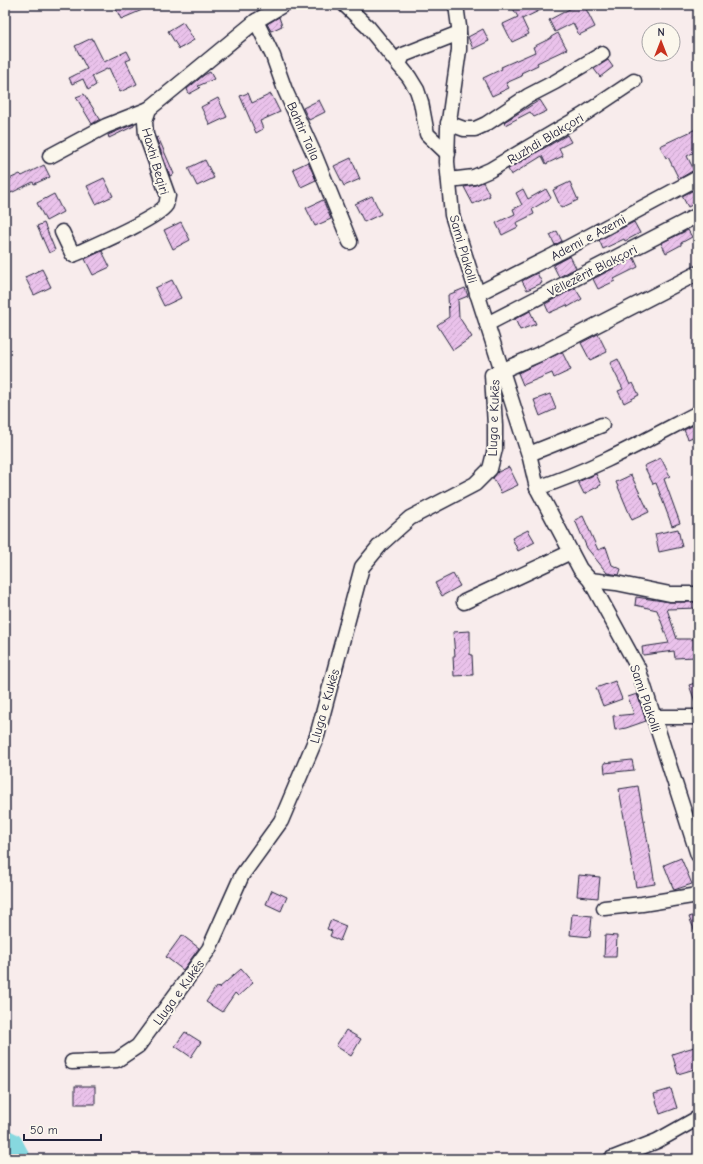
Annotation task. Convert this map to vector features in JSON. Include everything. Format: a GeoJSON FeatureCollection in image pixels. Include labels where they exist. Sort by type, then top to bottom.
{"type":"FeatureCollection","features":[{"type":"Feature","properties":{"kind":"street","name":"Haxhi Beqiri"},"geometry":{"type":"LineString","coordinates":[[62,232],[73,255],[110,238],[157,213],[166,205],[168,196],[146,135],[144,121],[149,108],[256,22],[283,5]]}},
{"type":"Feature","properties":{"kind":"street"},"geometry":{"type":"LineString","coordinates":[[345,5],[368,27],[409,77],[417,90],[425,116],[427,134],[448,154]]}},
{"type":"Feature","properties":{"kind":"street","name":"Sami Plakolli"},"geometry":{"type":"LineString","coordinates":[[456,5],[459,50],[448,123],[449,180],[452,215],[528,454],[537,488],[580,569],[590,580],[638,668],[698,855]]}},
{"type":"Feature","properties":{"kind":"street","name":"Bahtir Talla"},"geometry":{"type":"LineString","coordinates":[[256,22],[273,56],[285,90],[316,156],[350,242]]}},
{"type":"Feature","properties":{"kind":"street"},"geometry":{"type":"LineString","coordinates":[[399,65],[403,56],[459,33]]}},
{"type":"Feature","properties":{"kind":"street"},"geometry":{"type":"LineString","coordinates":[[448,123],[464,129],[474,130],[528,96],[602,54]]}},
{"type":"Feature","properties":{"kind":"street","name":"Ruzhdi Blakçori"},"geometry":{"type":"LineString","coordinates":[[449,180],[474,177],[490,170],[583,115],[634,81]]}},
{"type":"Feature","properties":{"kind":"street"},"geometry":{"type":"LineString","coordinates":[[50,156],[106,126],[149,108]]}},
{"type":"Feature","properties":{"kind":"street","name":"Ademi e Azemi"},"geometry":{"type":"LineString","coordinates":[[477,294],[554,255],[698,178]]}},
{"type":"Feature","properties":{"kind":"street","name":"Vëllezërit Blakçori"},"geometry":{"type":"LineString","coordinates":[[487,324],[698,215]]}},
{"type":"Feature","properties":{"kind":"street"},"geometry":{"type":"LineString","coordinates":[[502,371],[544,352],[698,273]]}},
{"type":"Feature","properties":{"kind":"street","name":"Lluga e Kukës"},"geometry":{"type":"LineString","coordinates":[[72,1062],[117,1060],[138,1046],[209,949],[242,875],[281,821],[318,736],[362,567],[381,544],[410,518],[475,484],[490,469],[495,449],[492,375],[502,371]]}},
{"type":"Feature","properties":{"kind":"street"},"geometry":{"type":"LineString","coordinates":[[537,488],[564,479],[608,459],[698,413]]}},
{"type":"Feature","properties":{"kind":"street"},"geometry":{"type":"LineString","coordinates":[[528,454],[602,425]]}},
{"type":"Feature","properties":{"kind":"street"},"geometry":{"type":"LineString","coordinates":[[464,602],[571,552]]}},
{"type":"Feature","properties":{"kind":"street"},"geometry":{"type":"LineString","coordinates":[[590,580],[670,594],[698,594]]}},
{"type":"Feature","properties":{"kind":"street"},"geometry":{"type":"LineString","coordinates":[[653,717],[698,717]]}},
{"type":"Feature","properties":{"kind":"street"},"geometry":{"type":"LineString","coordinates":[[604,908],[642,904],[698,895]]}},
{"type":"Feature","properties":{"kind":"street"},"geometry":{"type":"LineString","coordinates":[[611,1159],[657,1140],[698,1118]]}},
{"type":"Feature","properties":{"kind":"building"},"geometry":{"type":"Polygon","coordinates":[[[114,5],[154,5],[121,19],[114,5]]]}},
{"type":"Feature","properties":{"kind":"building"},"geometry":{"type":"Polygon","coordinates":[[[511,5],[551,5],[522,19],[529,34],[512,42],[503,24],[518,17],[511,5]]]}},
{"type":"Feature","properties":{"kind":"building"},"geometry":{"type":"Polygon","coordinates":[[[577,5],[584,5],[595,27],[579,35],[573,23],[555,32],[549,20],[577,5]]]}},
{"type":"Feature","properties":{"kind":"building"},"geometry":{"type":"Polygon","coordinates":[[[279,17],[282,26],[271,31],[267,24],[279,17]]]}},
{"type":"Feature","properties":{"kind":"building"},"geometry":{"type":"Polygon","coordinates":[[[183,22],[194,40],[179,49],[168,31],[183,22]]]}},
{"type":"Feature","properties":{"kind":"building"},"geometry":{"type":"Polygon","coordinates":[[[483,29],[489,41],[473,49],[468,37],[483,29]]]}},
{"type":"Feature","properties":{"kind":"building"},"geometry":{"type":"Polygon","coordinates":[[[558,33],[567,49],[537,63],[538,65],[521,73],[522,76],[506,83],[509,88],[492,96],[483,78],[502,69],[501,67],[535,52],[533,47],[558,33]]]}},
{"type":"Feature","properties":{"kind":"building"},"geometry":{"type":"Polygon","coordinates":[[[92,38],[104,62],[127,51],[131,59],[126,61],[137,84],[120,92],[109,68],[92,76],[96,85],[88,90],[83,79],[72,84],[69,78],[87,69],[75,46],[92,38]]]}},
{"type":"Feature","properties":{"kind":"building"},"geometry":{"type":"Polygon","coordinates":[[[608,60],[613,67],[600,77],[594,69],[608,60]]]}},
{"type":"Feature","properties":{"kind":"building"},"geometry":{"type":"Polygon","coordinates":[[[210,72],[214,79],[198,86],[200,88],[189,94],[187,89],[210,72]]]}},
{"type":"Feature","properties":{"kind":"building"},"geometry":{"type":"Polygon","coordinates":[[[248,93],[252,103],[271,94],[280,112],[260,121],[263,129],[256,133],[240,96],[248,93]]]}},
{"type":"Feature","properties":{"kind":"building"},"geometry":{"type":"Polygon","coordinates":[[[84,94],[100,119],[92,124],[76,97],[84,94]]]}},
{"type":"Feature","properties":{"kind":"building"},"geometry":{"type":"Polygon","coordinates":[[[218,98],[227,117],[210,125],[201,107],[218,98]]]}},
{"type":"Feature","properties":{"kind":"building"},"geometry":{"type":"Polygon","coordinates":[[[319,100],[325,112],[309,120],[303,108],[319,100]]]}},
{"type":"Feature","properties":{"kind":"building"},"geometry":{"type":"Polygon","coordinates":[[[540,100],[547,111],[534,117],[530,112],[505,125],[504,122],[540,100]]]}},
{"type":"Feature","properties":{"kind":"building"},"geometry":{"type":"Polygon","coordinates":[[[134,124],[134,126],[109,138],[108,135],[134,124]]]}},
{"type":"Feature","properties":{"kind":"building"},"geometry":{"type":"Polygon","coordinates":[[[698,128],[698,150],[687,156],[694,170],[679,179],[668,157],[666,158],[660,146],[698,128]]]}},
{"type":"Feature","properties":{"kind":"building"},"geometry":{"type":"Polygon","coordinates":[[[567,135],[571,142],[559,148],[563,156],[546,164],[542,156],[511,175],[508,169],[567,135]]]}},
{"type":"Feature","properties":{"kind":"building"},"geometry":{"type":"Polygon","coordinates":[[[158,137],[174,174],[170,176],[156,138],[158,137]]]}},
{"type":"Feature","properties":{"kind":"building"},"geometry":{"type":"Polygon","coordinates":[[[351,158],[360,179],[344,186],[334,166],[351,158]]]}},
{"type":"Feature","properties":{"kind":"building"},"geometry":{"type":"Polygon","coordinates":[[[205,160],[214,178],[197,186],[188,168],[205,160]]]}},
{"type":"Feature","properties":{"kind":"building"},"geometry":{"type":"Polygon","coordinates":[[[308,162],[316,180],[301,187],[293,169],[308,162]]]}},
{"type":"Feature","properties":{"kind":"building"},"geometry":{"type":"Polygon","coordinates":[[[44,165],[50,177],[34,184],[33,182],[11,193],[5,181],[20,174],[22,176],[44,165]]]}},
{"type":"Feature","properties":{"kind":"building"},"geometry":{"type":"Polygon","coordinates":[[[104,178],[113,196],[96,204],[87,186],[104,178]]]}},
{"type":"Feature","properties":{"kind":"building"},"geometry":{"type":"Polygon","coordinates":[[[483,182],[490,196],[473,204],[464,187],[483,182]]]}},
{"type":"Feature","properties":{"kind":"building"},"geometry":{"type":"Polygon","coordinates":[[[570,182],[578,200],[561,208],[553,190],[570,182]]]}},
{"type":"Feature","properties":{"kind":"building"},"geometry":{"type":"Polygon","coordinates":[[[698,188],[698,202],[688,207],[682,196],[698,188]]]}},
{"type":"Feature","properties":{"kind":"building"},"geometry":{"type":"Polygon","coordinates":[[[523,189],[528,199],[546,189],[551,198],[532,209],[534,214],[516,223],[518,227],[502,235],[496,223],[515,214],[513,209],[522,205],[516,193],[523,189]]]}},
{"type":"Feature","properties":{"kind":"building"},"geometry":{"type":"Polygon","coordinates":[[[54,194],[63,212],[46,221],[37,203],[54,194]]]}},
{"type":"Feature","properties":{"kind":"building"},"geometry":{"type":"Polygon","coordinates":[[[372,196],[381,214],[364,222],[355,204],[372,196]]]}},
{"type":"Feature","properties":{"kind":"building"},"geometry":{"type":"Polygon","coordinates":[[[323,200],[331,219],[315,226],[306,208],[323,200]]]}},
{"type":"Feature","properties":{"kind":"building"},"geometry":{"type":"Polygon","coordinates":[[[181,222],[190,240],[173,249],[164,230],[181,222]]]}},
{"type":"Feature","properties":{"kind":"building"},"geometry":{"type":"Polygon","coordinates":[[[634,222],[640,233],[625,241],[624,239],[603,249],[599,240],[634,222]]]}},
{"type":"Feature","properties":{"kind":"building"},"geometry":{"type":"Polygon","coordinates":[[[44,223],[55,250],[49,253],[37,226],[44,223]]]}},
{"type":"Feature","properties":{"kind":"building"},"geometry":{"type":"Polygon","coordinates":[[[688,230],[692,237],[666,253],[661,243],[688,230]]]}},
{"type":"Feature","properties":{"kind":"building"},"geometry":{"type":"Polygon","coordinates":[[[557,231],[562,241],[555,245],[550,235],[557,231]]]}},
{"type":"Feature","properties":{"kind":"building"},"geometry":{"type":"Polygon","coordinates":[[[102,251],[110,267],[93,275],[85,259],[102,251]]]}},
{"type":"Feature","properties":{"kind":"building"},"geometry":{"type":"Polygon","coordinates":[[[570,256],[576,268],[559,277],[553,265],[570,256]]]}},
{"type":"Feature","properties":{"kind":"building"},"geometry":{"type":"Polygon","coordinates":[[[634,258],[638,267],[598,289],[593,279],[634,258]]]}},
{"type":"Feature","properties":{"kind":"building"},"geometry":{"type":"Polygon","coordinates":[[[42,269],[51,287],[34,295],[25,277],[42,269]]]}},
{"type":"Feature","properties":{"kind":"building"},"geometry":{"type":"Polygon","coordinates":[[[537,273],[542,283],[527,290],[522,281],[537,273]]]}},
{"type":"Feature","properties":{"kind":"building"},"geometry":{"type":"Polygon","coordinates":[[[172,280],[181,298],[164,306],[155,288],[172,280]]]}},
{"type":"Feature","properties":{"kind":"building"},"geometry":{"type":"Polygon","coordinates":[[[465,288],[468,296],[458,300],[459,317],[472,337],[453,350],[437,325],[449,317],[448,295],[465,288]]]}},
{"type":"Feature","properties":{"kind":"building"},"geometry":{"type":"Polygon","coordinates":[[[575,288],[582,299],[568,307],[567,305],[549,313],[545,304],[575,288]]]}},
{"type":"Feature","properties":{"kind":"building"},"geometry":{"type":"Polygon","coordinates":[[[530,311],[536,324],[520,330],[515,319],[530,311]]]}},
{"type":"Feature","properties":{"kind":"building"},"geometry":{"type":"Polygon","coordinates":[[[598,334],[607,352],[590,360],[581,343],[598,334]]]}},
{"type":"Feature","properties":{"kind":"building"},"geometry":{"type":"Polygon","coordinates":[[[562,352],[571,370],[554,378],[552,373],[523,385],[518,373],[562,352]]]}},
{"type":"Feature","properties":{"kind":"building"},"geometry":{"type":"Polygon","coordinates":[[[618,359],[630,385],[633,383],[639,395],[624,403],[618,391],[623,389],[610,363],[618,359]]]}},
{"type":"Feature","properties":{"kind":"building"},"geometry":{"type":"Polygon","coordinates":[[[550,394],[556,409],[540,416],[534,400],[550,394]]]}},
{"type":"Feature","properties":{"kind":"building"},"geometry":{"type":"Polygon","coordinates":[[[698,423],[698,435],[688,439],[684,430],[698,423]]]}},
{"type":"Feature","properties":{"kind":"building"},"geometry":{"type":"Polygon","coordinates":[[[661,458],[670,476],[664,479],[680,523],[672,526],[656,483],[653,484],[644,466],[661,458]]]}},
{"type":"Feature","properties":{"kind":"building"},"geometry":{"type":"Polygon","coordinates":[[[509,467],[518,485],[501,493],[493,478],[498,472],[509,467]]]}},
{"type":"Feature","properties":{"kind":"building"},"geometry":{"type":"Polygon","coordinates":[[[596,474],[601,485],[584,494],[578,482],[596,474]]]}},
{"type":"Feature","properties":{"kind":"building"},"geometry":{"type":"Polygon","coordinates":[[[631,475],[649,512],[632,520],[616,482],[631,475]]]}},
{"type":"Feature","properties":{"kind":"building"},"geometry":{"type":"Polygon","coordinates":[[[583,516],[598,550],[606,547],[612,565],[621,569],[619,575],[607,573],[587,548],[575,520],[583,516]]]}},
{"type":"Feature","properties":{"kind":"building"},"geometry":{"type":"Polygon","coordinates":[[[678,529],[682,547],[659,552],[655,534],[678,529]]]}},
{"type":"Feature","properties":{"kind":"building"},"geometry":{"type":"Polygon","coordinates":[[[528,530],[535,542],[518,551],[512,538],[528,530]]]}},
{"type":"Feature","properties":{"kind":"building"},"geometry":{"type":"Polygon","coordinates":[[[453,574],[460,586],[442,596],[435,583],[453,574]]]}},
{"type":"Feature","properties":{"kind":"building"},"geometry":{"type":"Polygon","coordinates":[[[636,597],[670,602],[698,602],[698,608],[667,609],[677,639],[694,639],[695,657],[675,658],[674,651],[643,655],[642,647],[669,643],[657,610],[635,605],[636,597]]]}},
{"type":"Feature","properties":{"kind":"building"},"geometry":{"type":"Polygon","coordinates":[[[470,631],[470,655],[472,655],[473,675],[454,676],[453,656],[455,656],[453,632],[470,631]]]}},
{"type":"Feature","properties":{"kind":"building"},"geometry":{"type":"Polygon","coordinates":[[[615,681],[622,699],[603,706],[596,688],[615,681]]]}},
{"type":"Feature","properties":{"kind":"building"},"geometry":{"type":"Polygon","coordinates":[[[698,682],[698,707],[697,707],[689,685],[698,682]]]}},
{"type":"Feature","properties":{"kind":"building"},"geometry":{"type":"Polygon","coordinates":[[[637,694],[646,721],[615,730],[613,716],[634,714],[628,697],[637,694]]]}},
{"type":"Feature","properties":{"kind":"building"},"geometry":{"type":"Polygon","coordinates":[[[632,760],[634,770],[605,773],[604,763],[632,760]]]}},
{"type":"Feature","properties":{"kind":"building"},"geometry":{"type":"Polygon","coordinates":[[[638,786],[655,884],[636,887],[619,789],[638,786]]]}},
{"type":"Feature","properties":{"kind":"building"},"geometry":{"type":"Polygon","coordinates":[[[681,858],[692,884],[674,890],[664,865],[681,858]]]}},
{"type":"Feature","properties":{"kind":"building"},"geometry":{"type":"Polygon","coordinates":[[[579,875],[600,877],[598,898],[577,896],[579,875]]]}},
{"type":"Feature","properties":{"kind":"building"},"geometry":{"type":"Polygon","coordinates":[[[272,890],[287,897],[281,911],[266,904],[272,890]]]}},
{"type":"Feature","properties":{"kind":"building"},"geometry":{"type":"Polygon","coordinates":[[[572,914],[592,916],[590,937],[570,935],[572,914]]]}},
{"type":"Feature","properties":{"kind":"building"},"geometry":{"type":"Polygon","coordinates":[[[698,914],[698,939],[689,917],[698,914]]]}},
{"type":"Feature","properties":{"kind":"building"},"geometry":{"type":"Polygon","coordinates":[[[331,920],[346,926],[340,941],[330,936],[332,931],[327,929],[331,920]]]}},
{"type":"Feature","properties":{"kind":"building"},"geometry":{"type":"Polygon","coordinates":[[[182,935],[199,948],[183,970],[166,957],[182,935]]]}},
{"type":"Feature","properties":{"kind":"building"},"geometry":{"type":"Polygon","coordinates":[[[605,935],[617,936],[616,957],[604,957],[605,935]]]}},
{"type":"Feature","properties":{"kind":"building"},"geometry":{"type":"Polygon","coordinates":[[[241,969],[253,983],[238,996],[235,993],[222,1012],[206,1002],[216,987],[219,988],[241,969]]]}},
{"type":"Feature","properties":{"kind":"building"},"geometry":{"type":"Polygon","coordinates":[[[346,1030],[361,1039],[351,1056],[336,1046],[346,1030]]]}},
{"type":"Feature","properties":{"kind":"building"},"geometry":{"type":"Polygon","coordinates":[[[185,1032],[201,1042],[191,1057],[175,1046],[185,1032]]]}},
{"type":"Feature","properties":{"kind":"building"},"geometry":{"type":"Polygon","coordinates":[[[694,1047],[698,1058],[698,1068],[678,1074],[672,1054],[694,1047]]]}},
{"type":"Feature","properties":{"kind":"building"},"geometry":{"type":"Polygon","coordinates":[[[75,1086],[95,1086],[95,1104],[75,1104],[75,1086]]]}},
{"type":"Feature","properties":{"kind":"building"},"geometry":{"type":"Polygon","coordinates":[[[671,1089],[677,1108],[660,1114],[654,1094],[671,1089]]]}},
{"type":"Feature","properties":{"kind":"waterway"},"geometry":{"type":"LineString","coordinates":[[5,1138],[13,1142],[22,1159]]}}]}
